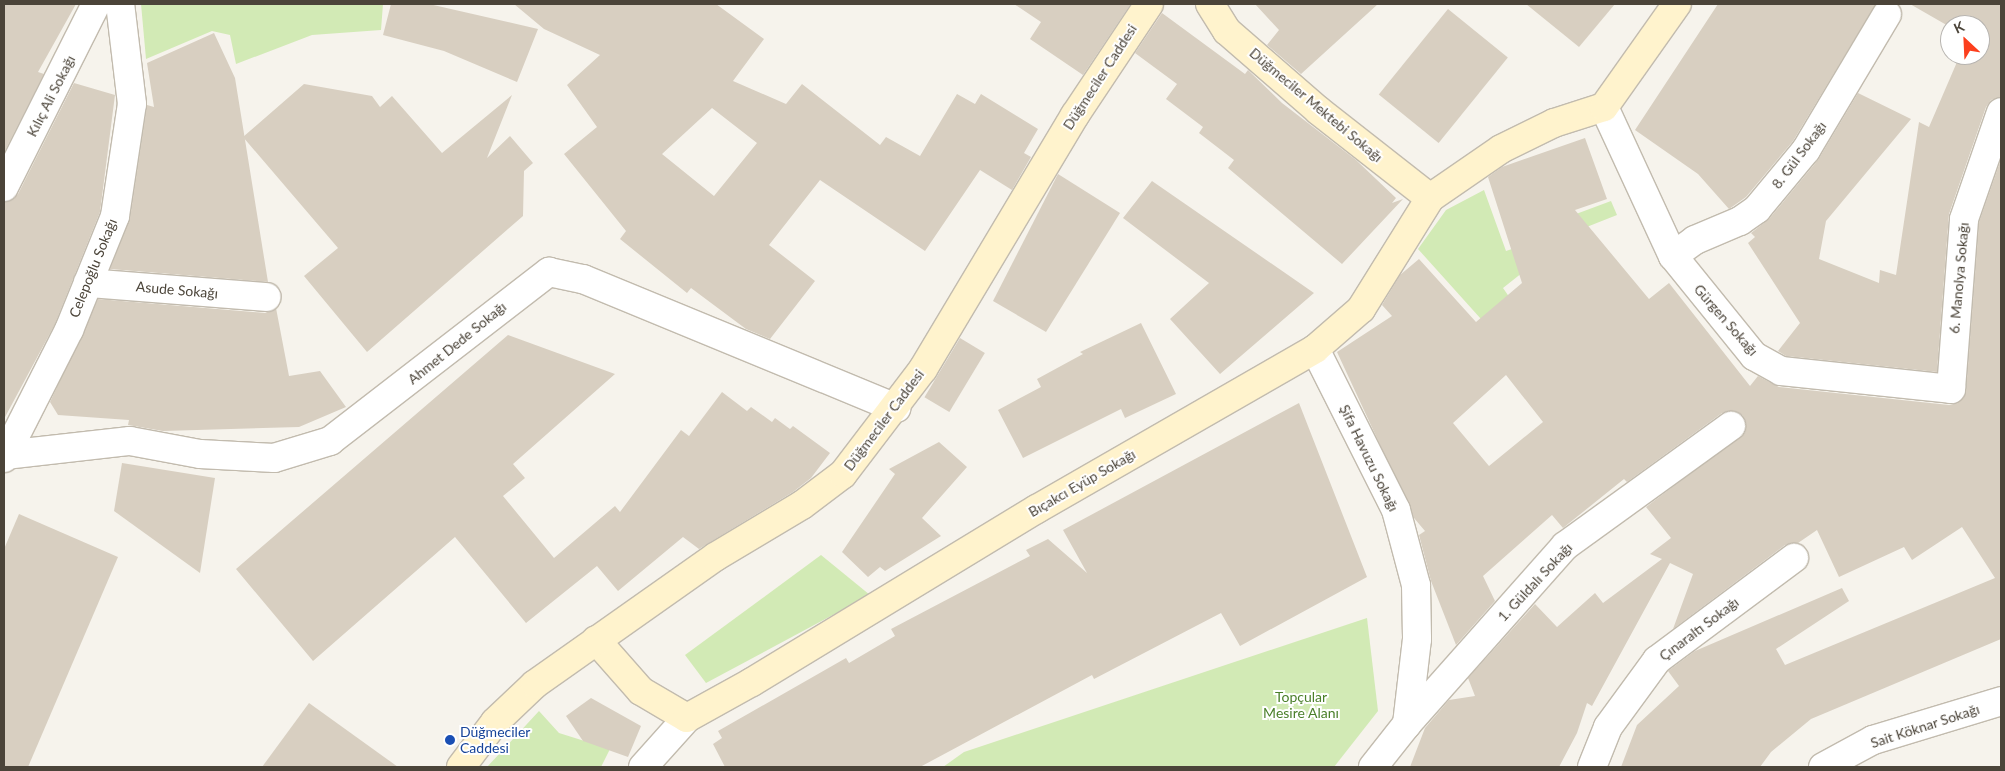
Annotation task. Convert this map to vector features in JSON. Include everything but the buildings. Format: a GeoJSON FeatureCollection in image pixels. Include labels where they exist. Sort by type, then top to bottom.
{"type":"FeatureCollection","features":[{"type":"Feature","properties":{"kind":"street","name":"Kılıç Ali Sokağı"},"geometry":{"type":"LineString","coordinates":[[4,187],[96,4]]}},
{"type":"Feature","properties":{"kind":"street","name":"Celepoğlu Sokağı"},"geometry":{"type":"LineString","coordinates":[[4,456],[69,330],[115,216],[132,104],[120,4]]}},
{"type":"Feature","properties":{"kind":"street","name":"Düğmeciler Caddesi"},"geometry":{"type":"LineString","coordinates":[[461,767],[496,722],[535,684],[715,557],[802,506],[843,474],[896,408],[1104,68],[1149,4]]}},
{"type":"Feature","properties":{"kind":"street","name":"Düğmeciler Mektebi Sokağı"},"geometry":{"type":"LineString","coordinates":[[1210,4],[1227,30],[1319,111],[1430,198]]}},
{"type":"Feature","properties":{"kind":"street"},"geometry":{"type":"LineString","coordinates":[[1430,198],[1500,149],[1554,123],[1604,107],[1677,4]]}},
{"type":"Feature","properties":{"kind":"street","name":"8. Gül Sokağı"},"geometry":{"type":"LineString","coordinates":[[1673,256],[1695,240],[1740,221],[1757,209],[1810,143],[1887,14]]}},
{"type":"Feature","properties":{"kind":"street","name":"Gürgen Sokağı"},"geometry":{"type":"LineString","coordinates":[[1604,107],[1673,256],[1754,356],[1780,371],[1951,389]]}},
{"type":"Feature","properties":{"kind":"street","name":"6. Manolya Sokağı"},"geometry":{"type":"LineString","coordinates":[[1951,389],[1964,219],[2001,112]]}},
{"type":"Feature","properties":{"kind":"street","name":"Bıçakcı Eyüp Sokağı"},"geometry":{"type":"LineString","coordinates":[[643,767],[687,718],[1315,349],[1360,309],[1430,198]]}},
{"type":"Feature","properties":{"kind":"street","name":"Ahmet Dede Sokağı"},"geometry":{"type":"LineString","coordinates":[[4,456],[130,441],[200,454],[274,458],[330,440],[549,272],[583,279],[896,408]]}},
{"type":"Feature","properties":{"kind":"street","name":"Asude Sokağı"},"geometry":{"type":"LineString","coordinates":[[88,283],[266,297]]}},
{"type":"Feature","properties":{"kind":"street","name":"Şifa Havuzu Sokağı"},"geometry":{"type":"LineString","coordinates":[[1315,349],[1396,510],[1416,585],[1417,639],[1407,724]]}},
{"type":"Feature","properties":{"kind":"street","name":"1. Güldalı Sokağı"},"geometry":{"type":"LineString","coordinates":[[1407,724],[1566,546],[1731,426]]}},
{"type":"Feature","properties":{"kind":"street","name":"Çınaraltı Sokağı"},"geometry":{"type":"LineString","coordinates":[[1592,767],[1608,727],[1658,660],[1794,558]]}},
{"type":"Feature","properties":{"kind":"street"},"geometry":{"type":"LineString","coordinates":[[596,640],[641,691],[687,718]]}},
{"type":"Feature","properties":{"kind":"street","name":"Sait Köknar Sokağı"},"geometry":{"type":"LineString","coordinates":[[1823,767],[1873,740],[2001,701]]}},
{"type":"Feature","properties":{"kind":"street"},"geometry":{"type":"LineString","coordinates":[[1372,767],[1407,724]]}},
{"type":"Feature","properties":{"kind":"green space"},"geometry":{"type":"Polygon","coordinates":[[[141,4],[383,4],[381,30],[312,35],[236,64],[230,35],[212,31],[146,59],[141,4]]]}},
{"type":"Feature","properties":{"kind":"green space"},"geometry":{"type":"Polygon","coordinates":[[[1484,190],[1506,251],[1572,229],[1568,217],[1611,201],[1617,215],[1574,232],[1503,288],[1539,340],[1517,359],[1418,249],[1446,210],[1484,190]]]}},
{"type":"Feature","properties":{"kind":"green space"},"geometry":{"type":"Polygon","coordinates":[[[821,555],[870,595],[706,683],[685,655],[821,555]]]}},
{"type":"Feature","properties":{"kind":"green space","name":"Topçular Mesire Alanı"},"geometry":{"type":"Polygon","coordinates":[[[1367,618],[1378,711],[1334,767],[943,767],[964,752],[1367,618]]]}},
{"type":"Feature","properties":{"kind":"green space"},"geometry":{"type":"Polygon","coordinates":[[[539,711],[559,733],[610,749],[601,767],[487,767],[539,711]]]}},
{"type":"Feature","properties":{"kind":"place","name":"Düğmeciler Caddesi"},"geometry":{"type":"Point","coordinates":[450,740]}}]}
